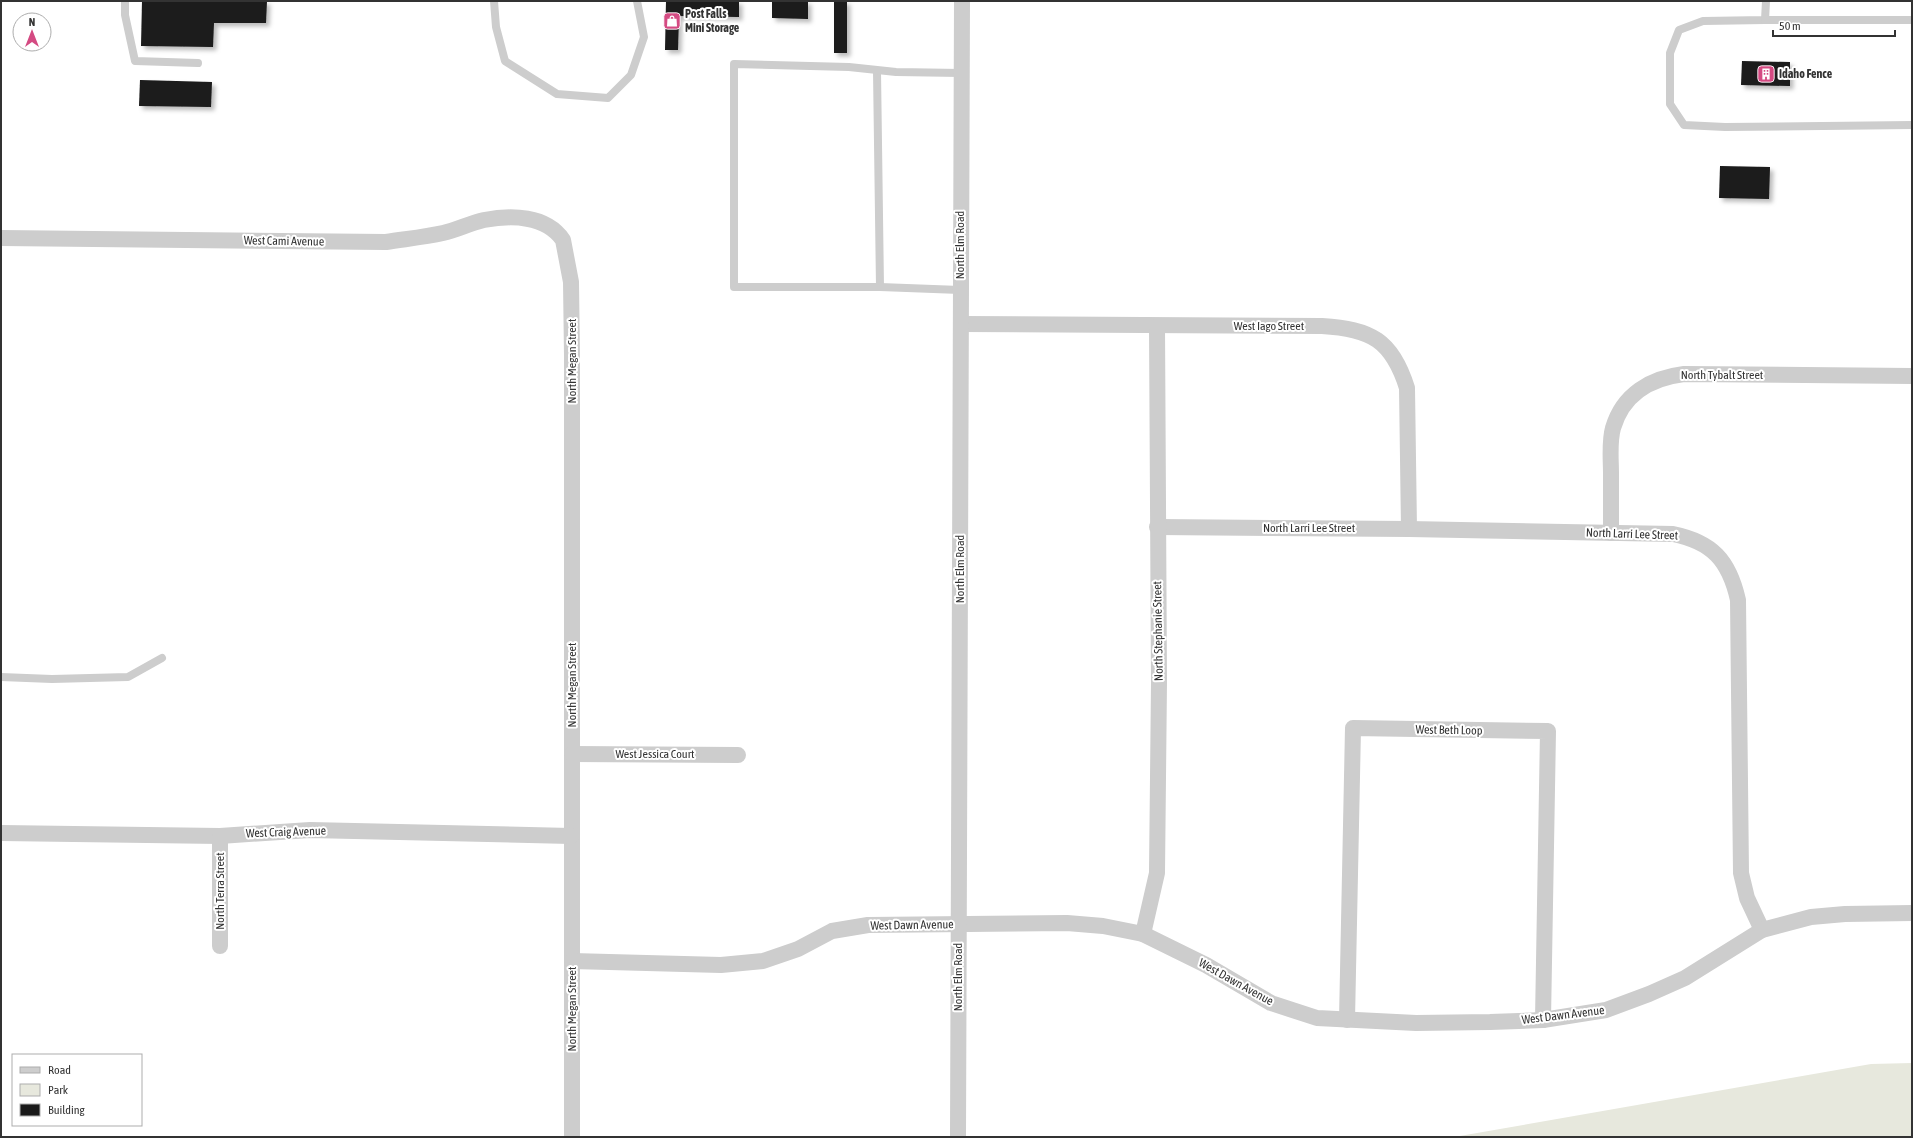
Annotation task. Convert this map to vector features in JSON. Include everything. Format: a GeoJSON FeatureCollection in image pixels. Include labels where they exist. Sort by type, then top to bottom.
{"type":"FeatureCollection","features":[{"type":"Feature","properties":{"kind":"street","name":"North Elm Road"},"geometry":{"type":"LineString","coordinates":[[958,1137],[962,1]]}},
{"type":"Feature","properties":{"kind":"street","name":"West Cami Avenue"},"geometry":{"type":"LineString","coordinates":[[1,238],[386,242],[443,233],[484,220],[520,217],[544,223],[559,234]]}},
{"type":"Feature","properties":{"kind":"street","name":"North Megan Street"},"geometry":{"type":"LineString","coordinates":[[559,234],[563,240],[567,254],[571,282],[572,1137]]}},
{"type":"Feature","properties":{"kind":"street","name":"West Iago Street"},"geometry":{"type":"LineString","coordinates":[[961,324],[1347,328],[1365,332],[1380,342],[1393,357],[1402,374],[1407,388],[1409,529]]}},
{"type":"Feature","properties":{"kind":"street","name":"North Stephanie Street"},"geometry":{"type":"LineString","coordinates":[[1143,934],[1157,873],[1159,690],[1157,326]]}},
{"type":"Feature","properties":{"kind":"street","name":"North Tybalt Street"},"geometry":{"type":"LineString","coordinates":[[1611,533],[1610,445],[1612,428],[1619,413],[1629,398],[1655,380],[1666,376],[1684,374],[1912,376]]}},
{"type":"Feature","properties":{"kind":"street","name":"North Larri Lee Street"},"geometry":{"type":"LineString","coordinates":[[1157,527],[1409,529],[1673,534],[1692,538],[1717,554],[1728,570],[1735,585],[1738,600],[1742,872],[1747,898],[1762,930]]}},
{"type":"Feature","properties":{"kind":"street","name":"West Beth Loop"},"geometry":{"type":"LineString","coordinates":[[1347,1020],[1353,728],[1548,731],[1544,1020]]}},
{"type":"Feature","properties":{"kind":"street","name":"West Jessica Court"},"geometry":{"type":"LineString","coordinates":[[572,754],[738,755]]}},
{"type":"Feature","properties":{"kind":"street","name":"West Craig Avenue"},"geometry":{"type":"LineString","coordinates":[[1,833],[220,836],[310,830],[571,836]]}},
{"type":"Feature","properties":{"kind":"street","name":"North Terra Street"},"geometry":{"type":"LineString","coordinates":[[220,836],[220,946]]}},
{"type":"Feature","properties":{"kind":"street","name":"West Dawn Avenue"},"geometry":{"type":"LineString","coordinates":[[572,961],[721,965],[763,961],[798,949],[832,931],[868,924],[1067,923],[1103,926],[1143,934],[1206,965],[1272,1003],[1317,1018],[1416,1023],[1544,1020],[1606,1010],[1649,994],[1685,978],[1762,930],[1810,917],[1845,914],[1912,913]]}},
{"type":"Feature","properties":{"kind":"lane"},"geometry":{"type":"LineString","coordinates":[[125,1],[125,15],[135,60],[198,63]]}},
{"type":"Feature","properties":{"kind":"lane"},"geometry":{"type":"LineString","coordinates":[[494,1],[496,27],[506,61],[556,94],[608,98],[631,75],[644,37],[636,1]]}},
{"type":"Feature","properties":{"kind":"lane"},"geometry":{"type":"LineString","coordinates":[[1765,20],[1766,1]]}},
{"type":"Feature","properties":{"kind":"lane"},"geometry":{"type":"LineString","coordinates":[[1912,20],[1703,21],[1679,30],[1670,53],[1670,104],[1684,125],[1733,127],[1912,125]]}},
{"type":"Feature","properties":{"kind":"lane"},"geometry":{"type":"LineString","coordinates":[[960,290],[880,288],[734,288],[734,64],[849,67],[877,71],[962,73]]}},
{"type":"Feature","properties":{"kind":"lane"},"geometry":{"type":"LineString","coordinates":[[877,71],[880,288]]}},
{"type":"Feature","properties":{"kind":"lane"},"geometry":{"type":"LineString","coordinates":[[1,677],[52,679],[128,677],[162,658]]}},
{"type":"Feature","properties":{"kind":"green space"},"geometry":{"type":"Polygon","coordinates":[[[1912,1063],[1912,1137],[1454,1137],[1871,1064],[1912,1063]]]}},
{"type":"Feature","properties":{"kind":"building"},"geometry":{"type":"Polygon","coordinates":[[[142,1],[267,1],[266,23],[214,23],[213,47],[141,46],[142,1]]]}},
{"type":"Feature","properties":{"kind":"building"},"geometry":{"type":"Polygon","coordinates":[[[666,1],[739,1],[739,17],[679,16],[678,50],[665,50],[666,1]]]}},
{"type":"Feature","properties":{"kind":"building","name":"Post Falls Mini Storage"},"geometry":{"type":"Polygon","coordinates":[[[772,1],[808,1],[808,19],[772,18],[772,1]]]}},
{"type":"Feature","properties":{"kind":"building"},"geometry":{"type":"Polygon","coordinates":[[[834,1],[847,1],[847,53],[834,53],[834,1]]]}},
{"type":"Feature","properties":{"kind":"building","name":"Idaho Fence"},"geometry":{"type":"Polygon","coordinates":[[[1742,61],[1790,62],[1790,86],[1741,85],[1742,61]]]}},
{"type":"Feature","properties":{"kind":"building"},"geometry":{"type":"Polygon","coordinates":[[[140,80],[212,82],[211,107],[139,106],[140,80]]]}},
{"type":"Feature","properties":{"kind":"building"},"geometry":{"type":"Polygon","coordinates":[[[1720,166],[1770,167],[1769,199],[1719,198],[1720,166]]]}},
{"type":"Feature","properties":{"kind":"place","name":"Post Falls Mini Storage"},"geometry":{"type":"Point","coordinates":[672,21]}},
{"type":"Feature","properties":{"kind":"place","name":"Idaho Fence"},"geometry":{"type":"Point","coordinates":[1766,74]}}]}
